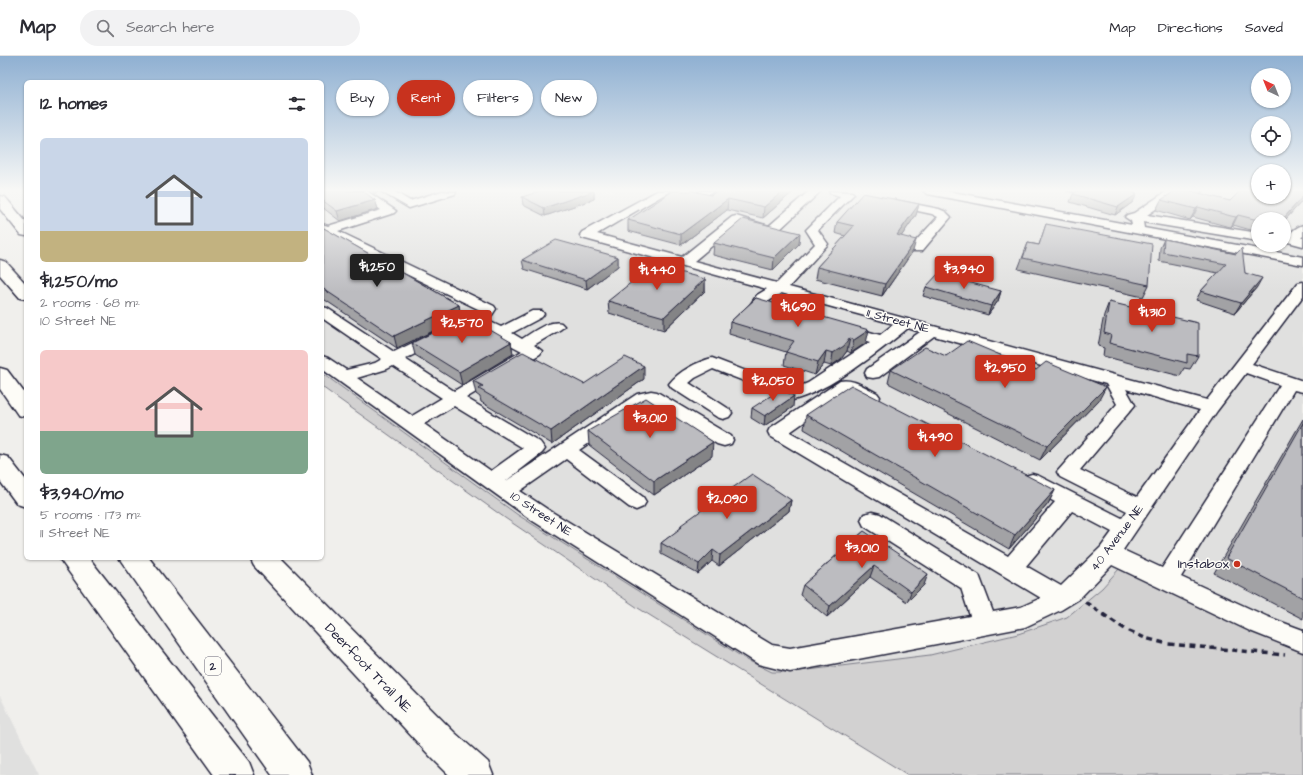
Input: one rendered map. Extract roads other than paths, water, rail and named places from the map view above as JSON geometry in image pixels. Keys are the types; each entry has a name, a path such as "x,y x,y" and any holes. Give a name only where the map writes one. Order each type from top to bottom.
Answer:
{"highway":[{"path":"8,225 24,233"},
{"path":"0,265 24,292"},
{"path":"0,374 24,407"},
{"path":"0,463 24,495"},
{"path":"75,560 236,775"},
{"name":"2","path":"134,560 294,775"},
{"name":"Deerfoot Trail NE","path":"267,560 282,571 475,775"}],"street":[{"path":"324,230 342,225"},
{"name":"11 Street NE","path":"605,225 586,235 1211,407"},
{"path":"684,262 730,225"},
{"path":"755,225 788,232"},
{"path":"773,229 778,225"},
{"path":"786,313 757,305 762,298 780,288 822,244 812,230 817,225"},
{"path":"917,248 938,225"},
{"path":"1105,225 1303,262"},
{"path":"1138,225 1138,231"},
{"path":"1183,225 1251,236"},
{"path":"1293,240 1303,229"},
{"path":"324,230 489,309 473,319 387,363 370,379 350,381"},
{"path":"804,236 819,240"},
{"name":"40 Avenue NE","path":"767,656 790,660 1025,617 1066,595 1109,553 1211,407 1242,366 1296,307 1303,286"},
{"path":"324,313 387,363 454,398 535,449 498,486"},
{"path":"500,334 537,314"},
{"path":"411,424 534,352 473,319"},
{"path":"723,413 678,384 689,374 712,363 793,395 814,387 883,341 906,323"},
{"path":"522,345 556,326"},
{"path":"831,326 883,341"},
{"path":"874,373 932,330"},
{"name":"10 Street NE","path":"324,362 540,515 767,656"},
{"path":"1166,581 1297,385 1242,366"},
{"path":"1113,380 1126,405 1067,472 1140,508"},
{"path":"887,406 846,385 777,432 1011,569 1066,595"},
{"path":"498,486 566,450 643,398 651,396 724,440"},
{"path":"566,450 636,502"},
{"path":"1013,471 1126,529"},
{"path":"1011,569 1069,500"},
{"path":"872,520 971,582 985,624"},
{"path":"1109,553 1259,624 1297,648"}],"place":[{"name":"Instabox","path":"1237,564"}]}
